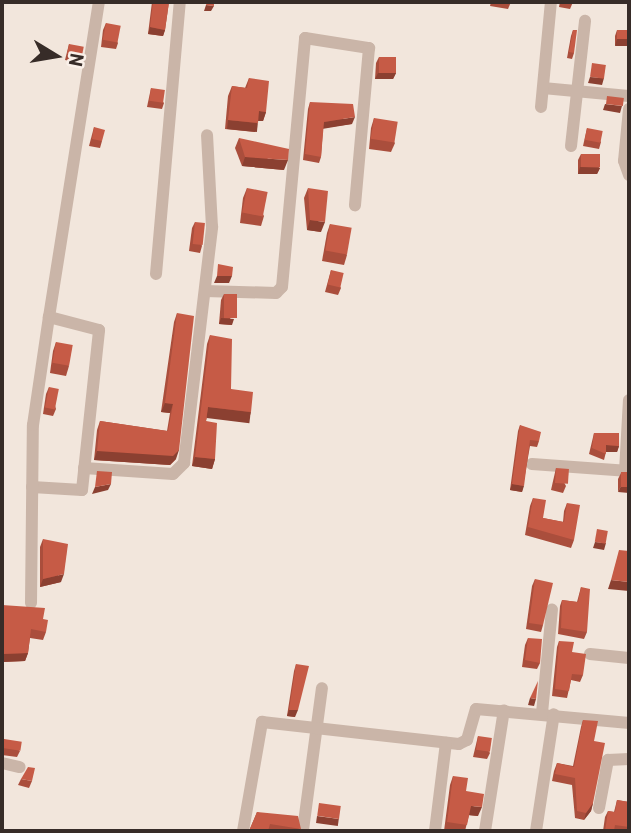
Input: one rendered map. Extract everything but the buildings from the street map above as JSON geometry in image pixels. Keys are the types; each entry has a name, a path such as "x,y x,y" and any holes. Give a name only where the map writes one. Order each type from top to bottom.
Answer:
{"street":[{"path":"31,603 34,411 99,2"},
{"path":"156,275 180,2"},
{"path":"541,107 551,2"},
{"path":"571,146 585,21"},
{"path":"205,291 276,293 282,287 305,38 369,48 355,205"},
{"path":"543,88 629,96"},
{"path":"629,109 624,161 629,175"},
{"path":"84,468 181,470 205,291 213,184 207,135"},
{"path":"32,486 82,490 99,330 49,317"},
{"path":"532,464 627,471 629,400"},
{"path":"536,831 548,714 552,609"},
{"path":"590,654 629,658"},
{"path":"303,830 322,688"},
{"path":"243,831 258,726 318,727 446,743 467,740 474,710 504,710 629,723"},
{"path":"485,831 504,710"},
{"path":"435,831 446,743"},
{"path":"599,808 608,760 629,759"},
{"path":"2,763 20,766"}]}
